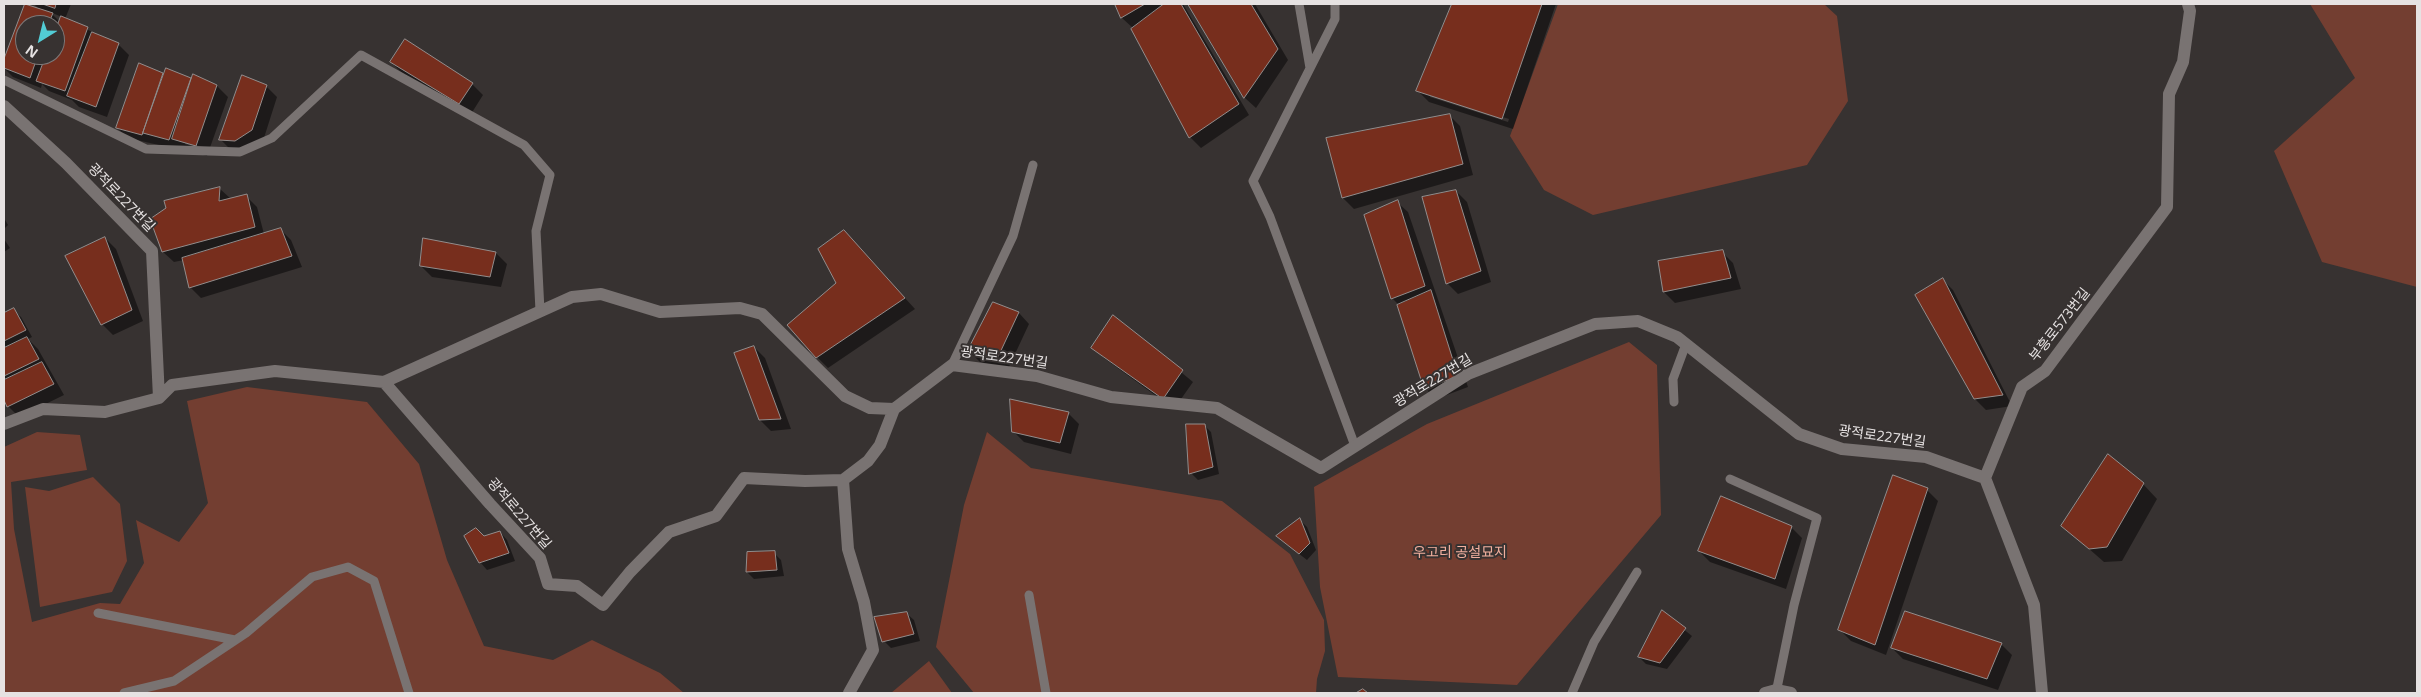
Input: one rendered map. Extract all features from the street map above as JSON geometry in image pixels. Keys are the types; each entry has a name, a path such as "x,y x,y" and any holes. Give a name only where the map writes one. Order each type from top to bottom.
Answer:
{"street":[{"name":"부흥로573번길","path":"1984,478 2022,387 2045,371 2167,207 2168,94 2183,62 2190,11 2188,4"},
{"name":"광적로227번길","path":"4,106 66,163 152,251 159,398"},
{"path":"4,424 43,409 105,412 159,398 172,385 275,370 384,382 572,297 600,294 660,312 740,308 762,314 845,396 870,408 894,409 880,445 868,461 843,480 848,549 864,602 873,650 849,693"},
{"name":"광적로227번길","path":"894,409 952,365 1037,376 1111,397 1217,408 1321,468 1468,374 1595,324 1638,321 1677,337 1799,434 1842,449 1926,457 1984,478"},
{"name":"광적로227번길","path":"384,382 490,504 540,558 548,584 577,586 603,605 630,572 669,532 716,516 744,478 804,481 843,480"},
{"path":"1984,478 2034,605 2042,693"},
{"path":"1772,692 1791,693"}],"lane":[{"path":"1299,4 1310,68"},
{"path":"1335,4 1335,19 1253,181 1270,217 1355,446"},
{"path":"4,80 146,149 240,152 272,138 361,56 524,145 550,175 536,231 540,312"},
{"path":"952,365 1013,236 1033,166"},
{"path":"1674,402 1673,378 1686,344"},
{"path":"1730,480 1817,518 1772,692"},
{"path":"124,693 174,681 235,640 312,577 348,567 374,581 409,693"},
{"path":"1572,693 1594,642 1638,572"},
{"path":"1029,594 1046,693"},
{"path":"98,613 235,640"}],"green space":[{"path":"1558,4 1824,4 1837,16 1848,101 1807,165 1593,215 1544,190 1510,136"},
{"path":"2310,4 2417,4 2417,287 2322,262 2274,151 2355,78"},
{"name":"우고리 공설묘지","path":"1629,342 1657,365 1661,515 1517,685 1338,677 1320,587 1314,487 1427,424"},
{"path":"247,387 367,402 419,464 447,560 484,646 553,660 592,640 660,673 684,693 4,693 4,447 37,432 80,435 87,470 11,482 14,529 32,622 100,603 120,604 144,563 136,520 179,542 208,503 187,401"},
{"path":"987,432 1031,468 1222,501 1290,554 1324,620 1325,651 1317,679 1316,693 974,693 936,647 964,505"},
{"path":"93,477 120,504 127,561 112,592 40,607 25,487 49,491"},
{"path":"929,661 952,693 891,693"}],"building":[{"path":"25,4 53,13 52,15 21,15"},
{"path":"43,4 56,4 55,8"},
{"path":"1115,4 1145,4 1121,18"},
{"path":"1164,4 1181,4 1239,104 1189,138 1131,29"},
{"path":"1188,4 1251,4 1278,49 1244,98"},
{"path":"1452,4 1542,4 1502,119 1416,91"},
{"path":"65,18 88,27 65,91 36,81 42,65 65,65"},
{"path":"15,30 15,65 35,65 30,78 4,68 4,59"},
{"path":"92,32 119,43 96,107 67,96"},
{"path":"405,39 473,83 459,104 390,62"},
{"path":"139,63 163,73 142,135 116,128"},
{"path":"166,68 191,78 169,140 143,133"},
{"path":"193,74 217,85 196,146 172,139"},
{"path":"242,75 267,85 252,130 235,141 219,140"},
{"path":"1450,114 1463,164 1342,198 1326,138"},
{"path":"220,187 219,201 247,194 255,227 162,252 150,219 166,208 164,201"},
{"path":"1456,190 1481,271 1446,284 1422,197"},
{"path":"1398,200 1425,286 1391,299 1364,215"},
{"path":"281,228 292,256 189,288 182,258"},
{"path":"844,230 905,298 816,358 787,325 836,283 818,249"},
{"path":"105,237 132,310 101,325 65,256"},
{"path":"423,238 496,252 490,277 420,266"},
{"path":"1723,250 1731,278 1663,292 1658,261"},
{"path":"1943,278 2003,395 1974,399 1915,295"},
{"path":"1431,290 1458,376 1424,389 1397,305"},
{"path":"993,302 1019,312 997,359 967,352"},
{"path":"14,308 26,330 4,341 4,313"},
{"path":"1113,315 1183,370 1163,399 1091,348"},
{"path":"27,337 39,359 4,376 4,348"},
{"path":"754,346 781,419 759,420 734,353"},
{"path":"42,362 54,384 7,407 4,400 4,380"},
{"path":"1010,399 1069,412 1060,443 1012,432"},
{"path":"1186,424 1205,424 1213,467 1189,474"},
{"path":"2108,454 2144,483 2107,547 2089,549 2061,526"},
{"path":"1893,475 1928,488 1875,645 1838,630"},
{"path":"1721,496 1792,526 1775,579 1698,551"},
{"path":"1300,518 1310,543 1299,554 1276,536"},
{"path":"476,528 484,536 500,531 509,553 479,563 464,536"},
{"path":"775,551 777,570 746,572 747,552"},
{"path":"1662,610 1686,628 1660,663 1638,657"},
{"path":"1905,611 2002,643 1987,679 1891,648"},
{"path":"907,612 914,634 882,642 874,617"},
{"path":"1363,689 1368,693 1356,693"}]}
